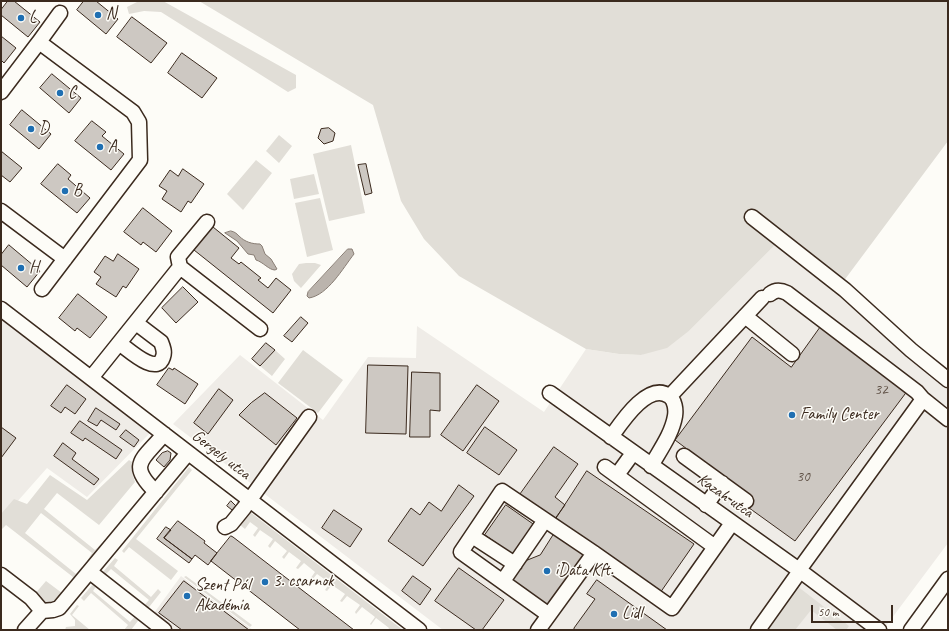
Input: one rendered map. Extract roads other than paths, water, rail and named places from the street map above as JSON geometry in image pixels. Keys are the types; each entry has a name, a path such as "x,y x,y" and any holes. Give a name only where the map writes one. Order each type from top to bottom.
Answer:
{"street":[{"path":"1,92 60,12"},
{"path":"39,42 133,112 139,122 140,160 42,289"},
{"path":"1,211 65,259"},
{"path":"752,217 845,290 911,350 948,380"},
{"path":"207,222 178,257 180,267 260,329"},
{"path":"91,378 180,267"},
{"path":"670,396 745,316 766,296 776,290 787,293 917,392 923,399 948,419"},
{"name":"Gergely utca","path":"1,308 419,630"},
{"path":"745,316 792,354"},
{"path":"119,343 148,364 154,365 163,359 163,346 160,342 136,323"},
{"name":"Kazah utca","path":"550,393 800,571 879,630"},
{"path":"611,436 627,415 640,402 654,394 664,394 670,396 675,410 673,423 665,443 651,466"},
{"path":"758,630 923,399"},
{"path":"225,527 231,524 250,501 309,417"},
{"path":"156,492 142,478 139,468 143,459 164,434"},
{"path":"25,630 42,611 59,608 188,453"},
{"path":"616,476 633,453"},
{"path":"684,456 746,501"},
{"path":"605,467 715,547"},
{"path":"706,505 722,484"},
{"path":"549,615 461,552 502,491 672,608 732,523"},
{"path":"503,582 545,520"},
{"path":"472,536 515,564"},
{"path":"538,630 594,553"},
{"path":"90,572 164,630"},
{"path":"1,575 31,598 42,611"},
{"path":"910,630 948,579"}],"place":[{"name":"N","path":"98,15"},
{"name":"L","path":"21,18"},
{"name":"C","path":"60,93"},
{"name":"D","path":"31,129"},
{"name":"A","path":"100,147"},
{"name":"B","path":"65,191"},
{"name":"H","path":"21,268"},
{"name":"Family Center","path":"792,415"},
{"name":"iData Kft.","path":"547,571"},
{"name":"3. csarnok","path":"265,582"},
{"name":"Szent Pál Akadémia","path":"187,596"},
{"name":"Lidl","path":"614,614"}]}
